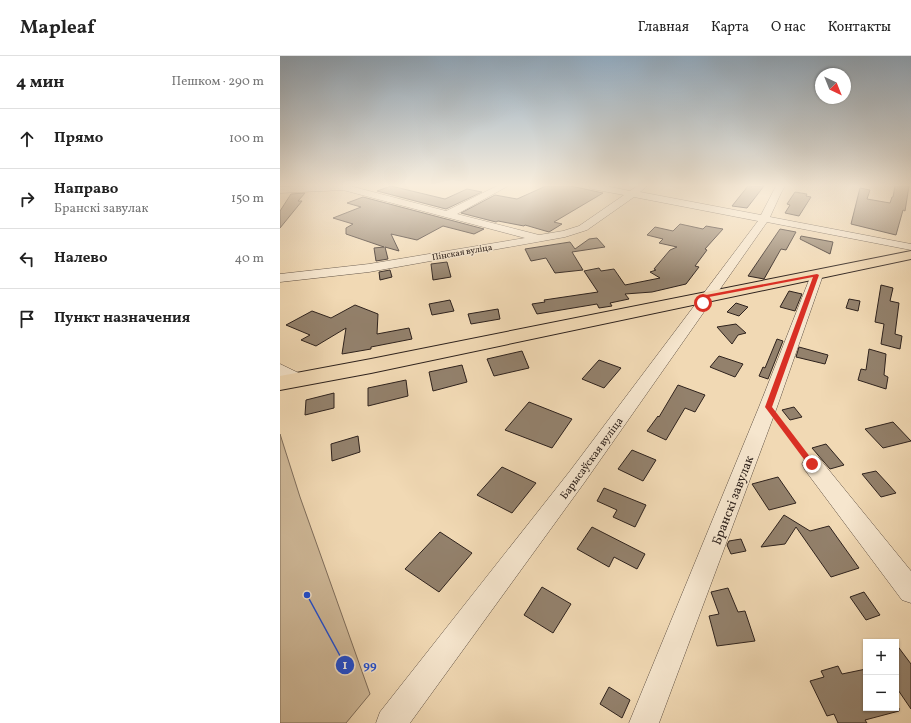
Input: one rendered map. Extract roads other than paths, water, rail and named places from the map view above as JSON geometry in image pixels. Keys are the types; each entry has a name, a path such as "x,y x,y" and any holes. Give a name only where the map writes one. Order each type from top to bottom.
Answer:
{"main road":[{"path":"280,384 707,296 911,256"}],"street":[{"path":"460,217 541,238"},
{"name":"Пінская вуліца","path":"280,278 369,268 565,234 583,228 599,217"},
{"path":"754,217 911,247"},
{"name":"Барысаўская вуліца","path":"391,723 577,477 764,219"},
{"name":"Бранскі завулак","path":"644,723 768,407 817,275"},
{"path":"280,369 300,380"},
{"path":"812,464 911,591"}],"place":[{"name":"99","path":"307,595"}]}
